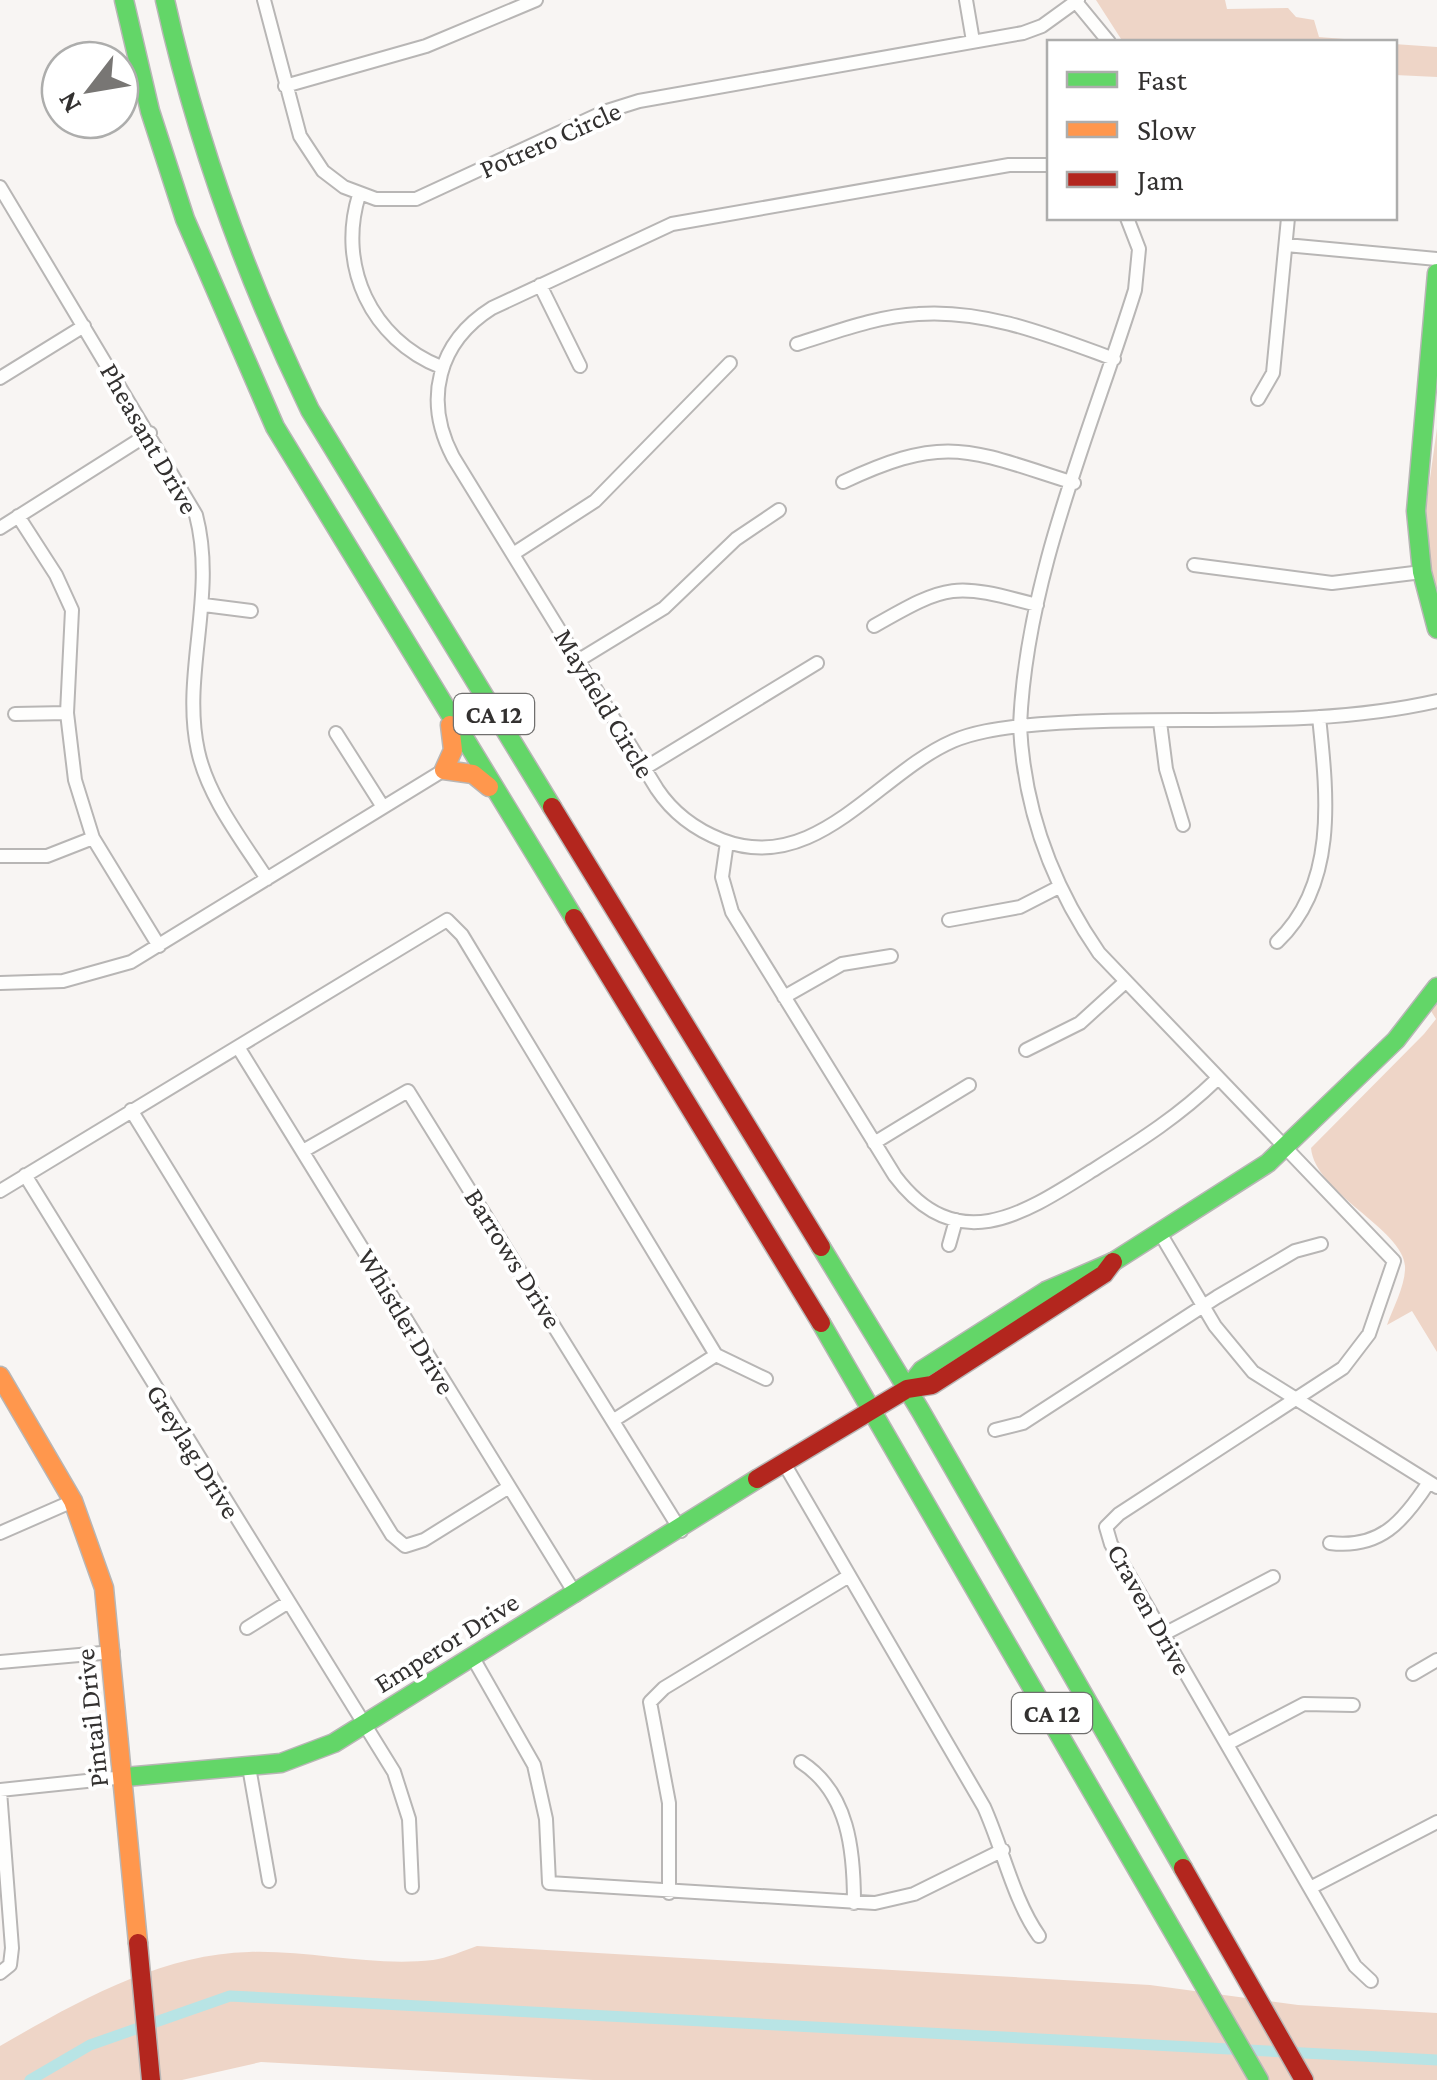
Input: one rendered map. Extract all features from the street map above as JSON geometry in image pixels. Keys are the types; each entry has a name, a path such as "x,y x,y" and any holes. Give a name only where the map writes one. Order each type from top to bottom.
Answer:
{"main road":[{"name":"CA 12","path":"124,0 157,138 225,324 308,488 873,1408 1259,2080"},
{"name":"CA 12","path":"165,0 216,193 260,306 310,410 907,1388 1304,2080"},
{"path":"1437,273 1416,511 1422,572 1437,629"},
{"path":"449,716 453,750 444,770 474,774 496,792"},
{"name":"Emperor Drive","path":"125,1777 249,1767 307,1756 366,1724 907,1388 922,1370 1046,1290 1113,1262 1240,1183 1283,1148 1396,1040 1437,987"},
{"name":"Pintail Drive","path":"0,1376 74,1501 104,1588 151,2080"}],"street":[{"path":"264,0 300,136 323,171 359,195 351,230 352,255 364,297 387,331 406,349 441,367"},
{"path":"285,86 426,46 536,0"},
{"path":"966,0 973,41"},
{"path":"1077,1 1107,40"},
{"name":"Potrero Circle","path":"359,195 394,202 416,199 604,112 656,96 1042,26 1077,1"},
{"name":"Mayfield Circle","path":"1047,164 1009,165 703,217 647,233 476,318 460,334 441,367 436,408 440,430 678,816 727,842 766,847 802,840 838,821 951,742 1020,726 1319,717 1437,700"},
{"name":"Pheasant Drive","path":"0,187 196,515 203,540 204,605 194,722 198,750 211,786 266,879"},
{"path":"1129,220 1138,249 1139,269 1037,604 1025,663 1020,726 1032,812 1060,888 1087,936 1124,984 1394,1260 1359,1352 1294,1400"},
{"path":"1258,399 1273,373 1288,220"},
{"path":"1286,245 1437,259"},
{"path":"540,284 580,366"},
{"path":"798,344 892,318 946,313 1001,322 1114,358"},
{"path":"0,378 84,326"},
{"path":"513,554 595,500 730,363"},
{"path":"0,528 150,433"},
{"path":"842,482 902,456 944,448 984,454 1074,483"},
{"path":"579,660 664,608 736,540 779,510"},
{"path":"18,516 56,575 72,610 67,713 76,780 93,838 159,946"},
{"path":"1194,566 1332,584 1422,572"},
{"path":"874,626 918,600 963,587 1037,604"},
{"path":"204,605 251,610"},
{"path":"645,768 818,663"},
{"path":"15,714 67,713"},
{"path":"1277,942 1306,910 1322,864 1319,717"},
{"path":"1160,722 1166,769 1183,824"},
{"path":"336,734 383,807"},
{"path":"0,983 63,982 96,974 159,946 444,770"},
{"path":"0,856 47,856 93,838"},
{"path":"727,842 722,877 732,912 907,1192 956,1220 996,1222 1033,1208 1168,1124 1216,1080"},
{"path":"948,920 1009,910 1060,888"},
{"path":"0,1191 447,920 462,935 716,1355 766,1378"},
{"path":"784,996 842,964 891,956"},
{"path":"1026,1050 1080,1023 1124,984"},
{"name":"Whistler Drive","path":"238,1046 576,1595"},
{"path":"874,1143 969,1085"},
{"name":"Barrows Drive","path":"303,1151 389,1098 408,1091 681,1530"},
{"path":"131,1110 392,1535 405,1546 424,1540 508,1487"},
{"name":"Greylag Drive","path":"25,1176 287,1603 366,1724 402,1792 409,1819 412,1887"},
{"path":"949,1245 956,1220"},
{"path":"1160,1233 1231,1350 1253,1372 1433,1485 1372,1542 1355,1546 1330,1543"},
{"path":"996,1430 1023,1423 1203,1306 1295,1251 1321,1244"},
{"path":"614,1420 716,1355"},
{"name":"Craven Drive","path":"1294,1400 1119,1514 1106,1527 1111,1544 1355,1966 1371,1981"},
{"path":"785,1465 984,1807 1004,1850 1023,1913 1039,1936"},
{"path":"0,1533 74,1501"},
{"path":"669,1894 670,1803 650,1702 664,1688 849,1576"},
{"path":"1164,1634 1273,1576"},
{"path":"247,1628 287,1603"},
{"path":"0,1662 113,1652"},
{"path":"473,1658 534,1765 546,1819 549,1883 669,1894 854,1902 914,1894 1004,1850"},
{"path":"1413,1674 1437,1660"},
{"path":"1228,1744 1304,1704 1353,1705"},
{"path":"801,1762 825,1784 841,1812 852,1851 854,1902"},
{"path":"249,1767 270,1881"},
{"name":"Emperor Drive","path":"0,1790 125,1777"},
{"path":"0,1790 12,1948 10,1965 0,1973"},
{"path":"1310,1888 1437,1822"}],"shaded area":[{"path":"1096,0 1225,0 1227,9 1288,8 1296,17 1314,20 1319,37 1357,40 1122,40"},
{"path":"1397,44 1437,47 1437,77 1397,75"},
{"path":"1437,428 1437,602 1420,550"},
{"path":"1437,981 1437,1352 1412,1311 1387,1325 1403,1280 1401,1252 1327,1180 1311,1148 1436,1019 1423,998"},
{"path":"477,1946 1150,1985 1298,2005 1437,2013 1437,2080 593,2080 261,2062 182,2080 0,2080 0,2046 88,1998 183,1961 249,1952 410,1962 438,1959"}],"waterway":[{"path":"30,2080 90,2045 230,1996 1437,2060"}],"traffic: fast":[{"path":"124,0 150,111 185,219 275,427 574,918"},
{"path":"165,0 192,106 244,260 310,410 552,807"},
{"path":"1437,273 1416,511 1422,572 1437,629"},
{"path":"907,1389 922,1370 1046,1291 1113,1262 1268,1163 1396,1040 1437,987"},
{"path":"821,1247 920,1410 1183,1868"},
{"path":"821,1323 1259,2080"},
{"path":"125,1777 281,1763 334,1743 757,1479"}],"traffic: slow":[{"path":"450,725 453,750 444,770 473,774 489,787"},
{"path":"0,1376 73,1501 104,1588 138,1943"}],"traffic: jam":[{"path":"552,807 821,1247"},
{"path":"574,918 821,1323"},
{"path":"757,1479 907,1389 932,1385 1104,1274 1113,1262"},
{"path":"1183,1868 1304,2080"},
{"path":"138,1943 151,2080"}]}
